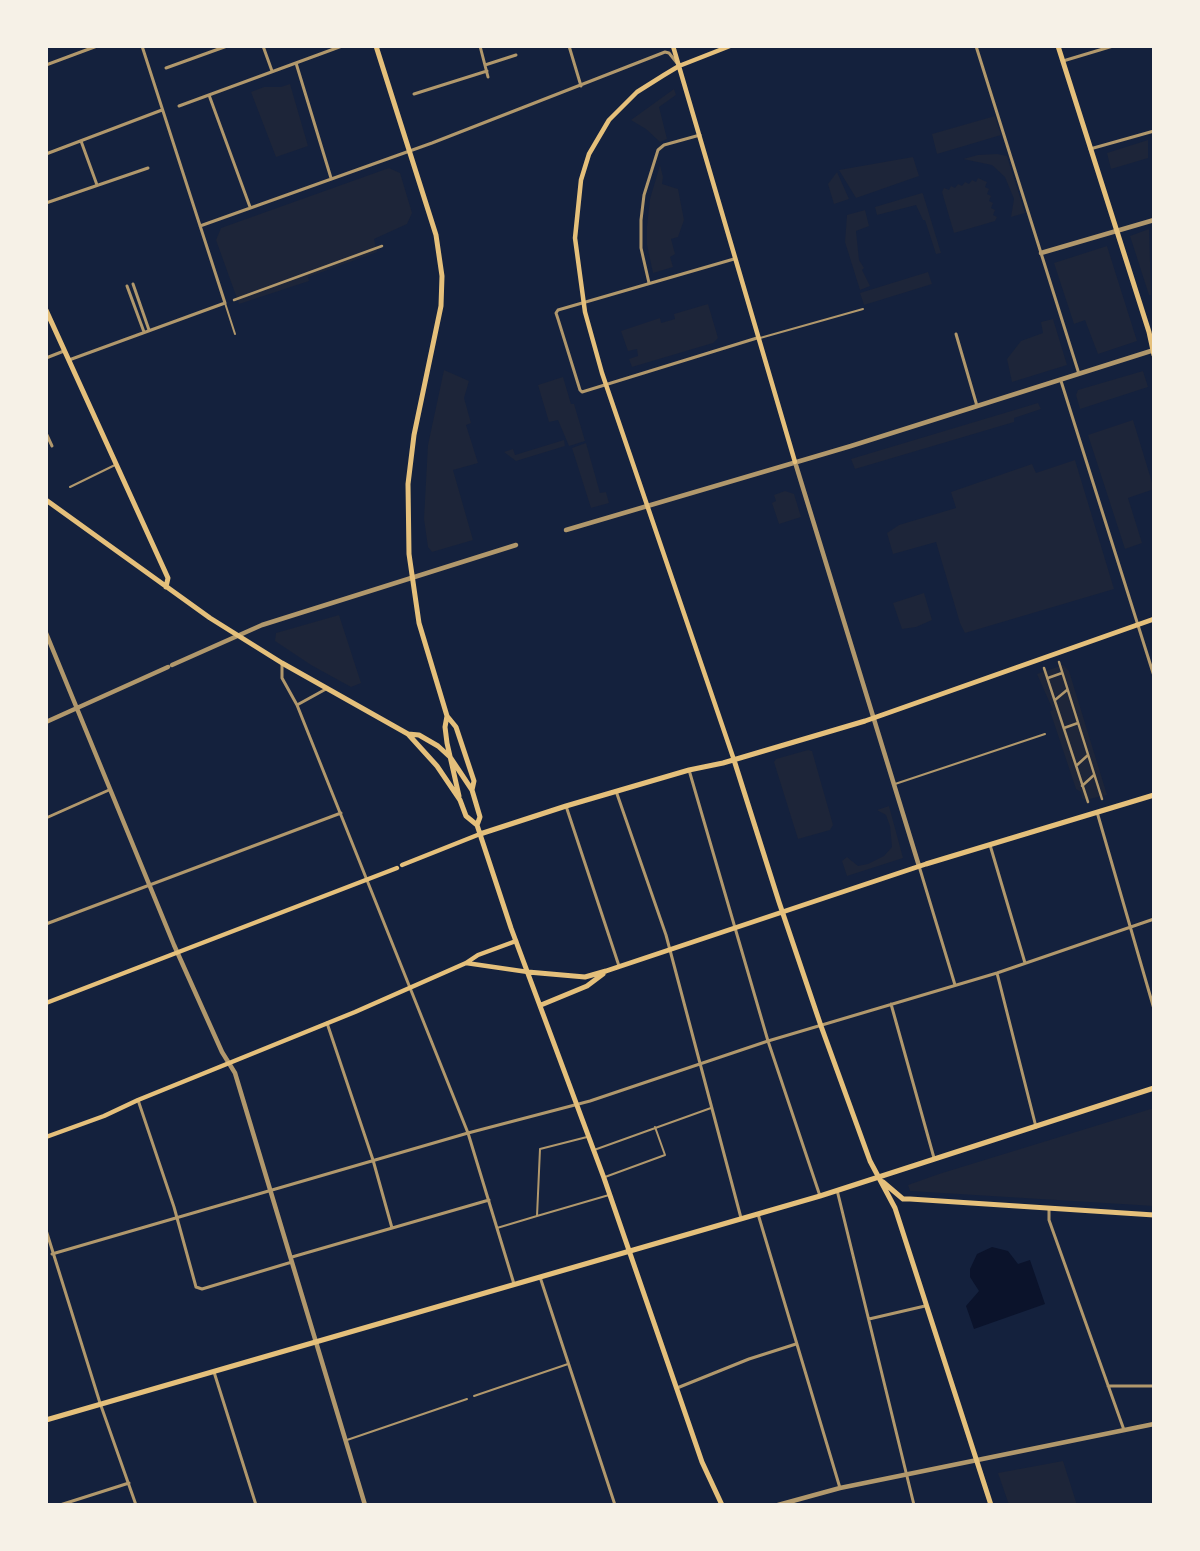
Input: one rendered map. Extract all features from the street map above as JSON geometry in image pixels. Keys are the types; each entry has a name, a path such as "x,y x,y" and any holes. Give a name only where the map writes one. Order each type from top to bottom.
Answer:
{"main road":[{"path":"376,46 436,235 443,283 441,306 410,460 407,520 411,576 424,639 447,716 456,727 474,781 472,790"},
{"path":"673,46 757,338 795,462"},
{"path":"730,46 679,66 645,86 622,105 609,120 593,145 586,162 578,196 576,225 577,260 585,312 602,373 734,760 782,913 821,1026 877,1177 895,1208 925,1306 991,1505"},
{"path":"1058,46 1149,332 1153,351"},
{"path":"46,310 168,578 166,587"},
{"path":"46,500 166,587 282,664 408,734 437,766 460,800"},
{"path":"46,1003 480,834 616,791 688,770 734,760 874,718 1154,619"},
{"path":"447,716 445,727 460,800 466,816 477,824 516,941 630,1251 702,1462 722,1505"},
{"path":"408,734 419,735 438,746 450,757 472,790 480,817 477,824"},
{"path":"466,963 577,977 606,971 918,866 1154,795"},
{"path":"46,1138 104,1116 138,1100 327,1023 466,963 478,955 516,941"},
{"path":"541,1005 587,986 606,971"},
{"path":"46,1420 820,1196 1154,1088"},
{"path":"877,1177 903,1199 1154,1215"}],"street":[{"path":"46,64 97,46"},
{"path":"69,360 225,303 142,46"},
{"path":"166,68 227,46"},
{"path":"263,46 272,72"},
{"path":"179,106 342,46"},
{"path":"480,46 488,77"},
{"path":"569,46 581,86"},
{"path":"976,46 1079,375"},
{"path":"1063,61 1113,46"},
{"path":"200,226 408,151 581,86 664,52 669,53 679,66"},
{"path":"485,65 516,55"},
{"path":"296,63 331,178"},
{"path":"414,94 486,71"},
{"path":"209,95 250,207"},
{"path":"46,154 162,110"},
{"path":"1090,149 1154,131"},
{"path":"649,283 641,248 641,220 644,195 658,150 664,145 700,136"},
{"path":"81,141 97,185"},
{"path":"46,203 148,168"},
{"path":"1042,253 1154,220"},
{"path":"234,300 382,246"},
{"path":"734,258 568,306 558,310 556,313 582,392 757,338"},
{"path":"133,284 149,330"},
{"path":"127,286 144,332"},
{"path":"956,334 977,406"},
{"path":"46,358 65,350"},
{"path":"566,530 795,462 1153,351"},
{"path":"1060,381 1154,676"},
{"path":"46,433 52,446"},
{"path":"795,462 955,985"},
{"path":"46,722 78,709 236,634 411,576 516,544"},
{"path":"46,633 109,790 177,951 222,1052 236,1077 365,1505"},
{"path":"1059,662 1102,798"},
{"path":"282,664 282,678 297,705 468,1133 514,1284"},
{"path":"1044,668 1088,802"},
{"path":"1048,678 1062,673"},
{"path":"297,705 326,688"},
{"path":"1055,700 1067,690"},
{"path":"1064,728 1078,723"},
{"path":"1076,766 1088,755"},
{"path":"688,770 768,1041 812,1178 820,1196"},
{"path":"1082,786 1094,775"},
{"path":"46,818 109,790"},
{"path":"616,791 669,949 741,1218"},
{"path":"566,806 619,967"},
{"path":"1097,811 1154,1009"},
{"path":"46,924 341,813"},
{"path":"990,845 1026,963"},
{"path":"52,1254 373,1160 577,1104 768,1041 996,973 1154,919"},
{"path":"996,973 1036,1127"},
{"path":"891,1004 934,1158"},
{"path":"327,1023 373,1160 392,1228"},
{"path":"138,1100 198,1289 392,1228 489,1200"},
{"path":"837,1190 914,1505"},
{"path":"1049,1209 1049,1220 1124,1431"},
{"path":"758,1214 840,1488"},
{"path":"46,1230 100,1404 136,1505"},
{"path":"540,1277 614,1505"},
{"path":"869,1319 925,1306"},
{"path":"676,1389 749,1359 796,1344"},
{"path":"214,1372 256,1505"},
{"path":"1108,1386 1154,1386"},
{"path":"778,1505 840,1488 1154,1424"},
{"path":"60,1505 129,1483"}],"lane":[{"path":"225,303 235,334"},
{"path":"757,338 863,309"},
{"path":"70,487 117,464"},
{"path":"894,784 1044,734"},
{"path":"594,1150 711,1108"},
{"path":"604,1178 665,1155 655,1128"},
{"path":"537,1216 540,1149 588,1137"},
{"path":"497,1228 610,1195"},
{"path":"474,1396 569,1364"},
{"path":"346,1441 467,1399"}],"shaded area":[{"path":"290,84 308,146 276,157 251,92 264,87 281,87"},
{"path":"674,89 676,95 659,107 667,139 660,142 646,129 631,120"},
{"path":"995,116 1001,135 937,154 932,134"},
{"path":"1148,140 1148,158 1111,169 1107,153"},
{"path":"997,154 1007,156 1025,213 1011,217 1014,199 1005,177 992,165 963,159 978,155"},
{"path":"913,157 919,176 856,198 839,170"},
{"path":"660,165 663,177 662,184 678,189 684,220 678,237 671,239 675,254 670,257 673,267 653,273 647,245 647,226 650,199"},
{"path":"389,168 400,173 412,213 407,224 374,239 377,252 308,277 309,281 239,304 216,240 221,228"},
{"path":"837,172 849,199 834,204 828,184"},
{"path":"978,178 987,182 985,187 989,189 987,194 991,196 989,201 993,203 991,208 995,210 993,215 997,217 995,221 954,233 942,192 944,188 949,190 951,186 955,188 958,184 962,186 965,182 969,184 972,180 976,182"},
{"path":"922,193 941,253 936,254 925,220 923,220 916,205 877,215 875,207"},
{"path":"865,210 869,226 856,231 859,260 870,286 860,290 845,242 847,215"},
{"path":"1149,229 1151,295 1149,295 1130,236"},
{"path":"1107,246 1137,341 1098,354 1085,320 1074,324 1054,263"},
{"path":"928,272 932,284 864,305 860,293"},
{"path":"708,304 718,338 713,343 632,367 629,359 638,356 637,349 628,351 621,331 660,318 661,323 675,319 674,314"},
{"path":"1053,319 1067,365 1012,382 1007,359 1021,341 1043,333 1041,322"},
{"path":"444,370 469,381 464,398 471,423 466,425 478,463 453,470 473,540 432,552 428,547 424,519 428,445"},
{"path":"1143,371 1148,387 1080,409 1076,395 1078,390"},
{"path":"563,377 571,404 574,404 585,441 569,446 558,420 549,422 538,385"},
{"path":"1038,403 1041,409 1014,418 1014,422 855,469 851,459"},
{"path":"1133,420 1154,489 1128,498 1142,543 1125,549 1088,435"},
{"path":"564,440 565,446 516,461 504,452 513,449 515,455"},
{"path":"586,443 600,493 606,492 609,503 591,508 572,448"},
{"path":"1075,460 1114,589 965,633 960,623 936,542 893,554 887,533 899,525 956,508 951,492 1032,464 1036,473"},
{"path":"785,491 794,494 801,517 779,524 772,503 776,501 774,495"},
{"path":"924,593 932,620 916,627 902,629 893,603"},
{"path":"339,615 361,683 351,687 311,665 275,641 276,633"},
{"path":"1063,665 1069,671 1107,795 1085,800 1082,798 1081,792 1076,789 1050,711 1053,710 1037,674"},
{"path":"808,750 812,751 833,825 830,830 798,839 774,762 776,759"},
{"path":"889,806 903,858 847,876 842,861 847,857 858,866 868,864 884,856 892,847 890,826 886,815 877,810"},
{"path":"1154,1108 1154,1206 910,1191 908,1185 939,1174"},
{"path":"992,1247 1008,1251 1018,1264 1030,1260 1045,1304 974,1329 966,1306 979,1291 970,1277 970,1269 977,1254"},
{"path":"1063,1461 1077,1505 1009,1505 998,1473"}]}
